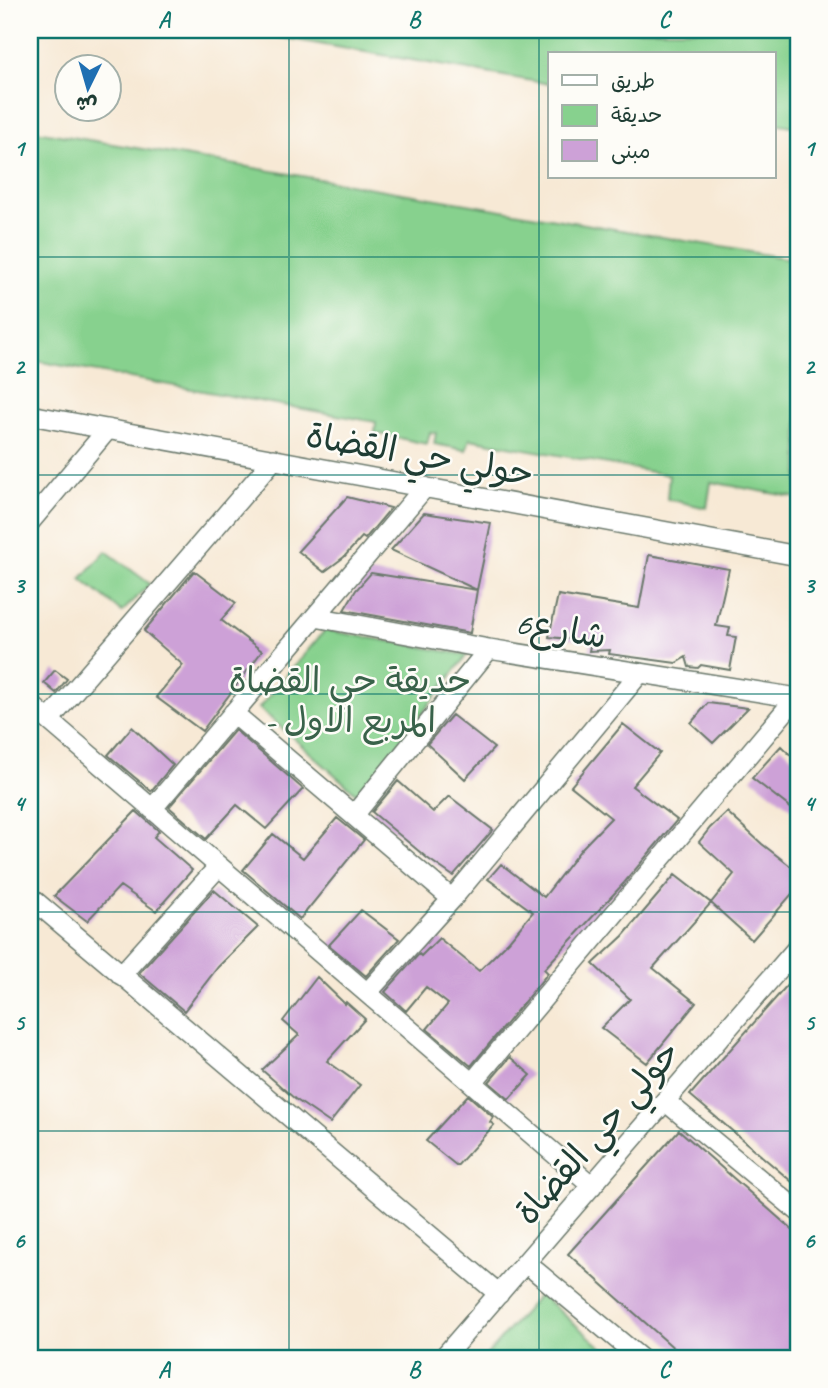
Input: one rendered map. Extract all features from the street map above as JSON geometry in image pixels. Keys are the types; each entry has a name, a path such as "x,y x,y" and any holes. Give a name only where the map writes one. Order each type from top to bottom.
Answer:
{"street":[{"name":"حولي حي القضاة","path":"30,415 798,556"},
{"path":"30,522 108,429"},
{"path":"49,720 274,459"},
{"path":"152,809 425,487"},
{"name":"شارع6","path":"315,617 489,649 797,698"},
{"path":"354,815 489,649"},
{"path":"367,993 452,899 639,674"},
{"path":"472,1083 797,698"},
{"path":"30,704 592,1186"},
{"path":"233,713 452,899"},
{"path":"121,975 219,866"},
{"path":"30,897 499,1294"},
{"name":"حولي حي القضاة","path":"443,1358 798,947"},
{"path":"665,1101 798,1211"},
{"path":"526,1263 640,1358"}],"green space":[{"path":"238,30 798,30 798,127 776,123 776,52 548,52 548,84"},
{"path":"30,130 798,260 798,498 711,482 707,508 667,499 669,475 470,439 466,450 434,444 436,433 430,432 427,444 375,433 376,422 30,360"},
{"path":"106,551 150,584 122,612 81,579"},
{"name":"حديقة حي القضاة - المربع الاول","path":"325,630 467,655 359,796 259,708"},
{"path":"540,1294 614,1358 484,1358"}],"building":[{"path":"347,497 391,508 365,539 362,537 344,557 324,572 298,551"},
{"path":"424,513 491,523 477,590 391,550"},
{"path":"649,555 729,569 716,626 730,628 728,636 736,637 730,670 701,665 698,668 689,667 686,657 676,663 609,654 610,650 589,651 591,641 549,637 558,595 639,608"},
{"path":"194,571 236,603 221,620 262,651 202,731 156,697 183,665 144,631"},
{"path":"371,573 477,590 470,633 344,610"},
{"path":"55,670 67,679 56,693 44,683"},
{"path":"708,703 748,708 713,743 691,723"},
{"path":"452,715 494,748 465,779 427,744"},
{"path":"623,724 660,753 632,786 677,820 624,883 544,969 548,973 471,1066 427,1029 448,1004 426,987 406,1011 385,992 419,954 421,956 439,938 479,971 509,941 533,912 488,879 501,864 544,897 582,848 611,818 571,786"},
{"path":"132,727 173,765 151,791 108,755"},
{"path":"235,730 303,789 266,829 237,805 206,839 169,807"},
{"path":"781,746 798,762 798,801 792,809 752,778"},
{"path":"398,781 433,812 449,796 493,830 453,876 372,812"},
{"path":"136,811 159,831 154,837 192,870 156,911 120,886 87,921 54,896"},
{"path":"727,812 798,872 798,887 752,940 711,903 734,874 699,842"},
{"path":"337,818 364,840 300,919 243,870 273,834 303,858"},
{"path":"675,875 711,903 653,968 696,1003 647,1063 601,1028 630,999 593,964 623,936"},
{"path":"214,890 258,927 218,967 184,1011 139,973"},
{"path":"361,910 399,939 366,976 329,945"},
{"path":"798,973 798,1187 690,1095"},
{"path":"317,977 365,1019 327,1061 360,1085 330,1123 295,1099 262,1070 299,1035 283,1021"},
{"path":"510,1057 531,1075 509,1099 489,1082"},
{"path":"468,1095 493,1117 490,1122 494,1125 457,1166 426,1141"},
{"path":"679,1130 798,1235 798,1358 685,1358 568,1254"}]}
